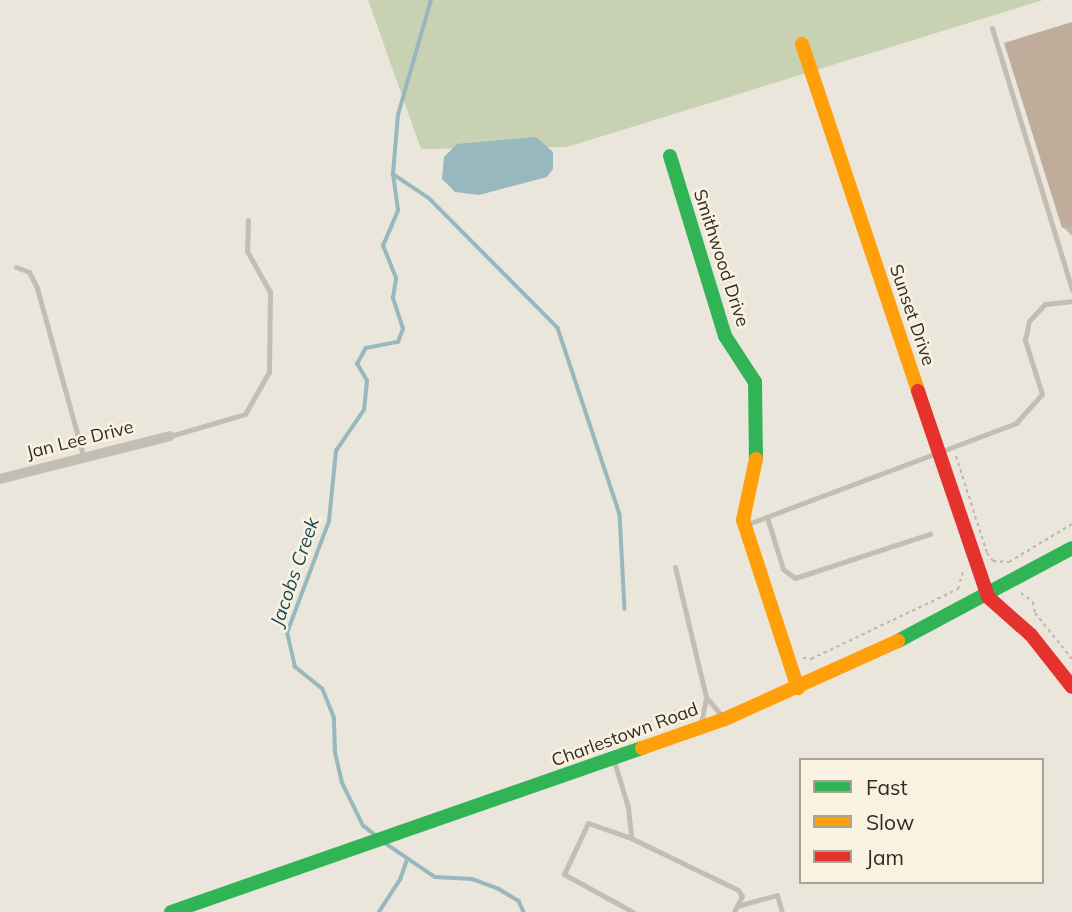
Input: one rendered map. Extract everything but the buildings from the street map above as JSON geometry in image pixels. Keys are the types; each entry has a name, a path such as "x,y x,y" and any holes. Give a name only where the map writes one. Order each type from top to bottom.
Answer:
{"street":[{"name":"Sunset Drive","path":"802,44 988,597"},
{"name":"Smithwood Drive","path":"670,156 724,336 755,382 758,450 744,507 745,525 798,688"},
{"name":"Jan Lee Drive","path":"0,479 83,455 170,436"},
{"name":"Charlestown Road","path":"171,912 614,761 725,719 798,688 988,597 1072,548"},
{"path":"988,597 1031,635 1071,684"}],"lane":[{"path":"992,28 1072,290"},
{"path":"170,436 245,414 265,383 270,292 247,251 248,220"},
{"path":"16,267 29,272 37,288 83,455"},
{"path":"745,525 883,477 902,464 1016,423 1031,411 1042,394 1025,330 1037,308 1072,301"},
{"path":"767,517 783,569 795,578 930,534"},
{"path":"675,568 706,697 699,729"},
{"path":"706,697 725,719"},
{"path":"614,761 628,807 631,838"},
{"path":"633,912 567,878 564,871 589,823 631,838 738,890 742,896 735,909"},
{"path":"735,909 777,895 782,912"}],"path":[{"path":"956,456 987,553 993,561 1009,562 1072,524"},
{"path":"797,653 811,659 931,603 960,587 963,569"},
{"path":"1033,602 1035,614 1072,659"}],"green space":[{"path":"368,0 1043,0 567,147 421,149"}],"water":[{"path":"536,137 553,152 553,169 547,177 479,195 455,192 442,179 444,157 457,144"}],"waterway":[{"name":"Jacobs Creek","path":"376,836 363,826 342,783 335,752 334,718 322,689 295,667 287,633 329,521 336,451 364,410 367,381 357,364 366,348 398,342 403,329 393,298 396,278 383,246 398,210 393,174 398,115 431,0"},
{"path":"393,174 429,198 558,328 620,514 625,609"},
{"name":"Jacobs Creek","path":"385,843 435,877 472,879 499,889 519,901 524,912"},
{"path":"379,912 400,880 407,860"}],"traffic: fast":[{"path":"670,156 725,336 755,382 756,459"},
{"path":"898,641 1072,548"},
{"path":"171,912 642,748"}],"traffic: slow":[{"path":"802,44 918,391"},
{"path":"756,459 743,520 798,688"},
{"path":"642,748 725,719 898,641"}],"traffic: jam":[{"path":"918,391 988,597 1031,635 1072,687"}]}
